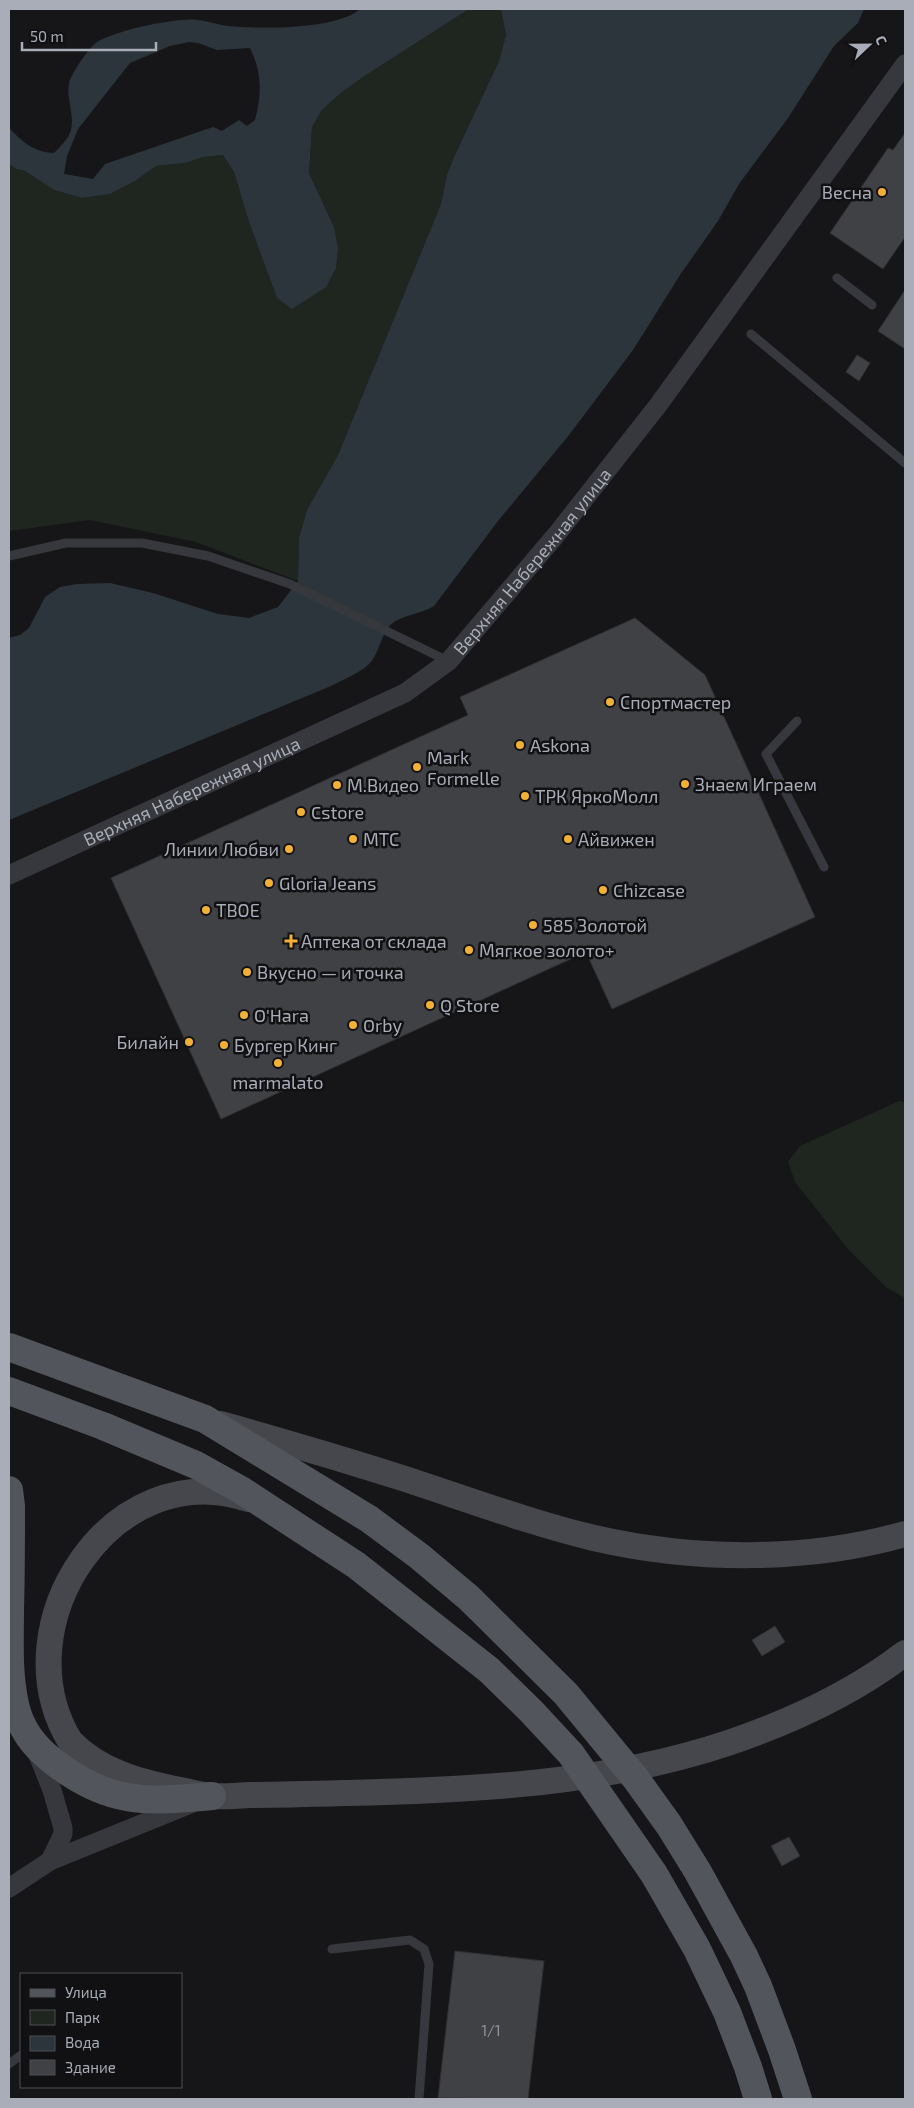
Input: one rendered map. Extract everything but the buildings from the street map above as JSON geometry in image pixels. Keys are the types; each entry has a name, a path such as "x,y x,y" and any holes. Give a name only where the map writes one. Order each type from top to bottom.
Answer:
{"main road":[{"path":"9,1347 205,1419 399,1477 569,1532 624,1543 702,1554 750,1556 833,1549 905,1534"},
{"path":"9,1391 103,1426 196,1465 241,1490 356,1565 489,1670 531,1710 571,1754 654,1874 697,1949 727,2012 758,2099"},
{"path":"205,1419 368,1519 418,1556 469,1598 566,1694 636,1779 669,1825 729,1926 758,1986 798,2099"},
{"path":"9,1490 11,1506 10,1636 12,1685 17,1712 34,1746 76,1778 111,1794 134,1799 161,1800 212,1796 453,1790 551,1782 627,1769 726,1744 766,1730 853,1688 905,1653"},
{"path":"212,1796 129,1778 96,1762 70,1741 55,1723 44,1704 35,1679 31,1643 40,1603 57,1570 81,1542 113,1517 139,1504 195,1491 218,1491 256,1501"}],"street":[{"name":"Верхняя Набережная улица","path":"9,875 405,694 449,661 556,535 659,404 905,64"},
{"path":"34,1746 52,1790 63,1828 63,1834 50,1861"},
{"path":"9,1888 50,1861 212,1796"}],"lane":[{"path":"837,278 872,305"},
{"path":"751,334 905,463"},
{"path":"9,556 66,543 142,543 208,556 290,584 449,661"},
{"path":"797,721 766,754 824,868"},
{"path":"332,1949 410,1940 424,1949 429,1964 419,2099"},
{"path":"9,2064 20,2056"}],"green space":[{"path":"469,9 501,9 506,35 499,61 454,157 447,175 441,204 338,455 307,510 299,537 298,581 196,542 90,520 9,531 9,164 16,169 25,171 54,190 82,198 110,194 135,181 156,166 185,163 203,157 223,155 234,172 249,222 277,298 334,227 309,173 312,127 322,110 342,92 366,75"},
{"path":"899,1101 905,1102 905,1298 887,1288 848,1249 795,1182 788,1162 800,1146"}],"water":[{"path":"360,9 469,9 366,75 342,92 322,110 312,127 309,173 334,227 338,248 336,268 326,287 292,309 277,298 249,222 234,172 223,155 203,157 185,163 156,166 135,181 110,194 82,198 54,190 25,171 16,169 9,164 9,128 19,138 40,151 54,153 65,141 72,127 68,90 70,80 89,51 104,38 130,30 176,21 198,20 228,26 258,28 316,24 349,16","holes":["189,42 198,43 217,50 250,48 257,66 260,83 255,120 247,126 239,120 222,131 213,127 105,164 93,179 64,174 67,156 78,129 130,63 170,46"]},
{"path":"501,9 864,9 858,23 834,46 788,118 739,184 718,221 680,275 633,350 569,435 498,521 434,606 394,622 384,635 371,662 347,678 9,820 9,638 20,635 29,628 45,597 60,587 77,584 110,583 153,593 218,614 249,618 278,607 298,581 299,537 307,510 338,455 441,204 447,175 454,157 499,61 506,35"}],"place":[{"name":"Весна","path":"882,192"},
{"name":"Спортмастер","path":"610,702"},
{"name":"Askona","path":"520,745"},
{"name":"Mark Formelle","path":"417,767"},
{"name":"Знаем Играем","path":"685,784"},
{"name":"М.Видео","path":"337,785"},
{"name":"ТРК ЯркоМолл","path":"525,796"},
{"name":"Cstore","path":"301,812"},
{"name":"МТС","path":"353,839"},
{"name":"Айвижен","path":"568,839"},
{"name":"Линии Любви","path":"289,849"},
{"name":"Gloria Jeans","path":"269,883"},
{"name":"Chizcase","path":"603,890"},
{"name":"ТВОЕ","path":"206,910"},
{"name":"585 Золотой","path":"533,925"},
{"name":"Аптека от склада","path":"291,941"},
{"name":"Мягкое золото+","path":"469,950"},
{"name":"Вкусно — и точка","path":"247,972"},
{"name":"Q Store","path":"430,1005"},
{"name":"O'Hara","path":"244,1015"},
{"name":"Orby","path":"353,1025"},
{"name":"Билайн","path":"189,1042"},
{"name":"Бургер Кинг","path":"224,1045"},
{"name":"marmalato","path":"278,1063"}]}
